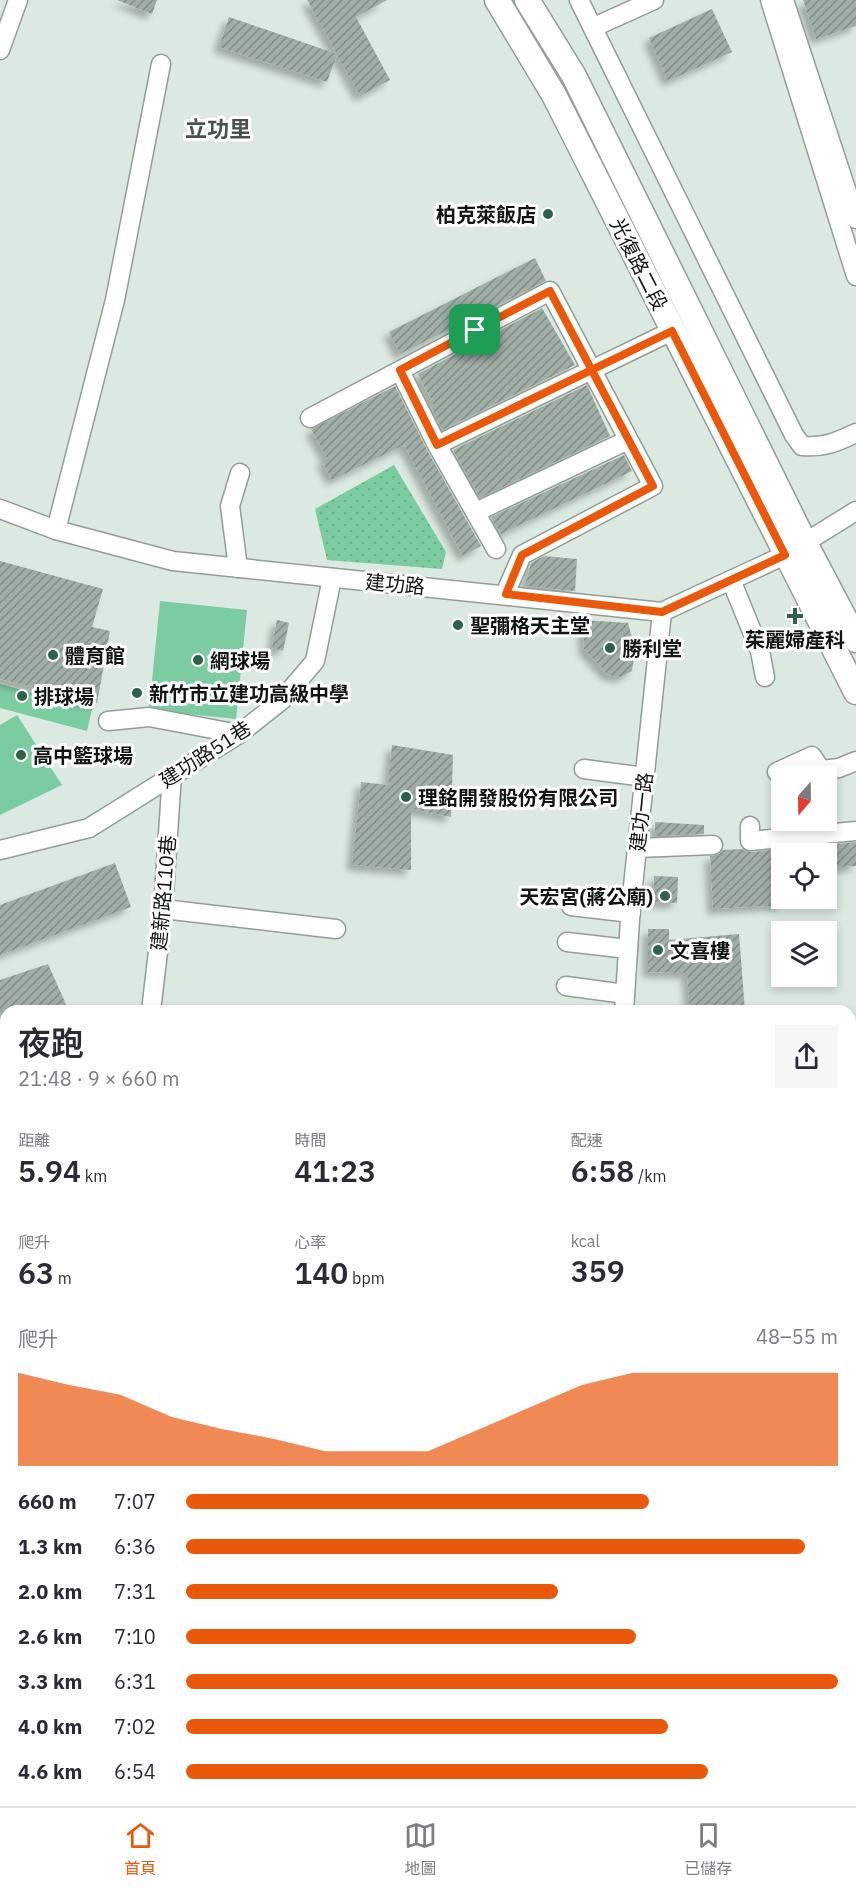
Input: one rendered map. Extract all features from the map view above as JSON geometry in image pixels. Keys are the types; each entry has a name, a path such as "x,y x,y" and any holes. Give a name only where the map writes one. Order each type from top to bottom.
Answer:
{"main road":[{"name":"光復路二段","path":"497,0 554,95 672,331 795,549 856,640"},
{"name":"光復路二段","path":"527,0 574,76 795,549 856,692"}],"street":[{"path":"0,50 18,0"},
{"path":"579,0 794,435 802,446 818,447 833,444 856,433"},
{"path":"594,27 654,0"},
{"path":"770,0 856,276"},
{"path":"784,0 856,219"},
{"path":"56,530 115,300 161,64"},
{"path":"310,418 550,291 653,486 522,555 506,594"},
{"path":"437,445 672,331"},
{"path":"400,370 437,445 496,549"},
{"path":"476,512 628,440"},
{"path":"238,568 230,506 240,473"},
{"name":"建功路","path":"0,509 56,530 173,561 662,612"},
{"path":"662,612 795,549 856,511"},
{"name":"建功路51巷","path":"0,850 89,828 239,734 282,700 315,661 332,578"},
{"path":"731,580 760,651 765,677"},
{"name":"建功一路","path":"624,1002 637,848 662,612"},
{"path":"108,721 149,717 239,734"},
{"path":"792,765 812,756 818,765"},
{"path":"837,768 856,761"},
{"path":"584,769 645,777"},
{"name":"建新路110巷","path":"152,1005 163,909 172,774"},
{"path":"750,826 750,841 856,831"},
{"path":"637,848 713,845"},
{"path":"571,906 631,913"},
{"path":"163,909 336,929"},
{"path":"567,942 628,949"},
{"path":"566,986 624,1002"}],"green space":[{"path":"394,465 446,552 442,569 327,560 315,509"},
{"name":"網球場","path":"160,601 247,610 236,719 149,710"},
{"name":"排球場","path":"0,684 92,709 87,731 0,708"},
{"name":"高中籃球場","path":"17,715 62,785 0,815 0,725"}],"building":[{"path":"117,0 157,0 152,14"},
{"path":"307,0 387,0 356,17 390,80 360,96 337,55 327,82 219,47 229,17 337,54"},
{"path":"803,0 856,0 856,26 816,39"},
{"path":"712,9 732,52 668,81 649,38"},
{"path":"535,258 546,281 400,354 389,332"},
{"path":"542,308 575,365 442,430 431,407 434,405 418,374"},
{"path":"587,385 610,436 480,498 453,450"},
{"path":"395,386 427,450 481,546 463,556 404,445 332,480 322,461 327,458 311,429"},
{"path":"624,455 632,471 501,534 491,517"},
{"path":"544,556 577,559 575,591 525,586 531,563"},
{"name":"體育館","path":"0,561 103,589 92,627 110,631 97,703 0,679"},
{"path":"277,620 289,623 283,651 272,648"},
{"name":"勝利堂","path":"583,620 628,623 635,648 632,671 621,677 608,675 584,649"},
{"name":"理銘開發股份有限公司","path":"392,745 453,755 451,817 411,809 411,870 352,865 361,782 388,785"},
{"path":"655,822 704,825 704,834 655,836"},
{"path":"856,842 856,866 837,867 837,844"},
{"path":"742,849 751,852 771,850 771,906 713,909 710,856 718,855 723,850"},
{"path":"115,863 131,907 0,955 0,905"},
{"name":"天宏宮(蔣公廟)","path":"654,876 678,877 677,903 653,902"},
{"path":"648,929 669,929 669,940 739,934 745,1005 690,1005 687,973 648,972"},
{"path":"48,964 66,1005 0,1005 0,980"}],"place":[{"name":"柏克萊飯店","path":"548,214"},
{"name":"茱麗婦產科","path":"795,616"},
{"name":"聖彌格天主堂","path":"458,625"},
{"name":"勝利堂","path":"610,648"},
{"name":"體育館","path":"53,655"},
{"name":"網球場","path":"198,660"},
{"name":"新竹市立建功高級中學","path":"137,693"},
{"name":"排球場","path":"22,696"},
{"name":"高中籃球場","path":"21,755"},
{"name":"理銘開發股份有限公司","path":"406,797"},
{"name":"天宏宮(蔣公廟)","path":"665,896"},
{"name":"文喜樓","path":"658,950"}],"district":[{"name":"立功里","path":"218,128"}],"route":[{"path":"475,330 400,370 437,445 591,369 672,331 785,555 662,612 506,594 522,555 653,486 628,440 591,369 550,291 475,330"}]}
